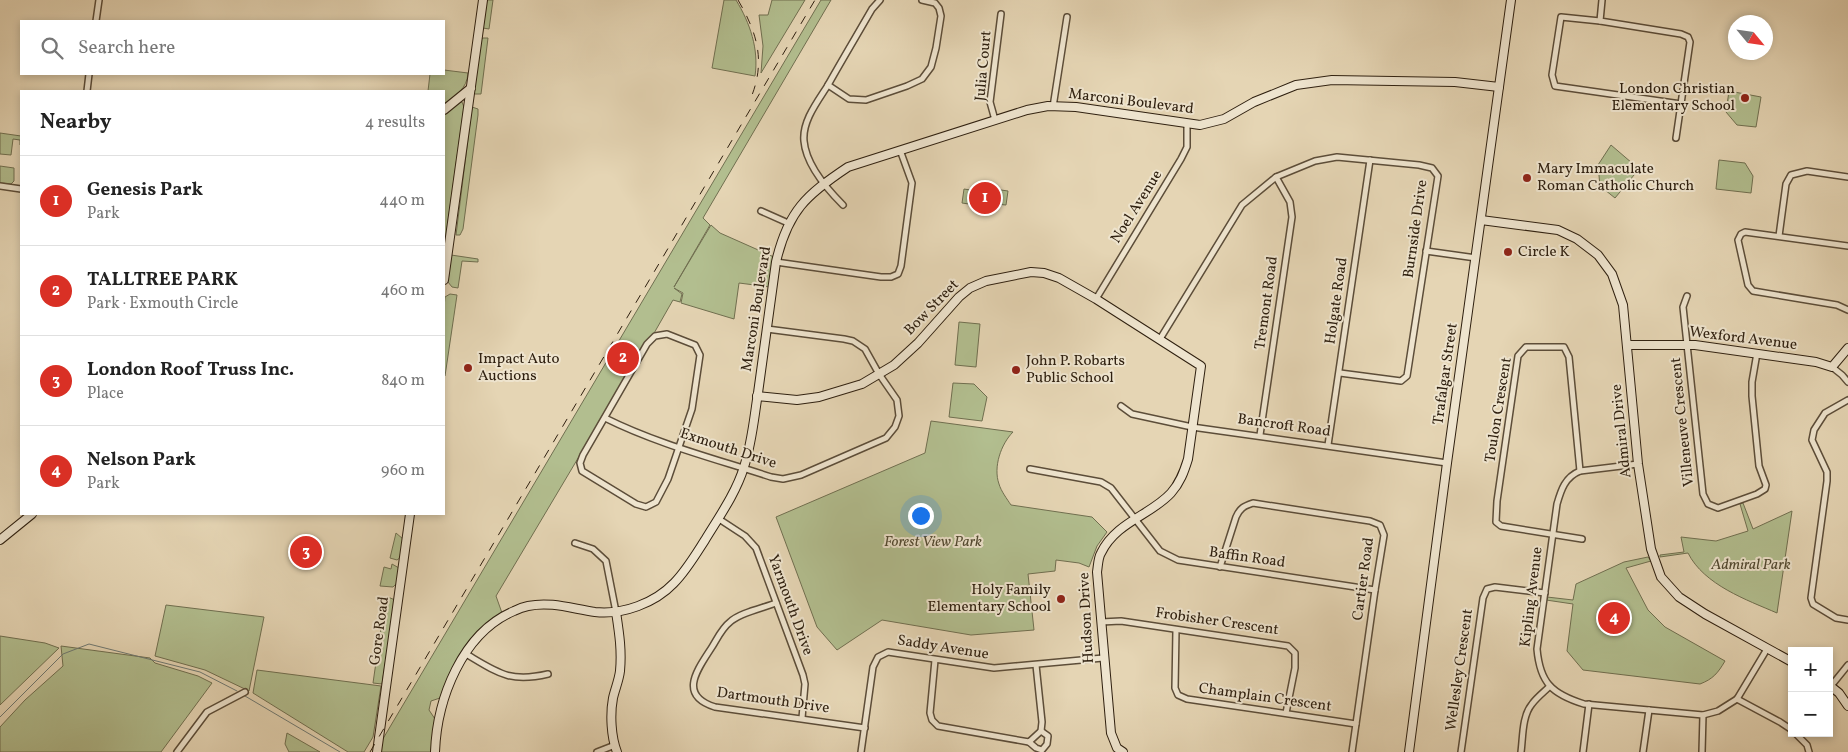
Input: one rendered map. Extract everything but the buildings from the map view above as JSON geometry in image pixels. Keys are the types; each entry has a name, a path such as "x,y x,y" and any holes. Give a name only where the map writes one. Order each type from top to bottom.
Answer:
{"street":[{"path":"96,20 99,0"},
{"path":"445,273 483,0"},
{"path":"843,205 824,183 809,160 804,140 805,131 811,114 872,9 880,0"},
{"path":"828,85 849,99 866,100 908,86 922,79 931,67 941,16 939,8 935,3 922,0"},
{"name":"Trafalgar Street","path":"1409,752 1511,0"},
{"path":"1600,21 1602,0"},
{"name":"Julia Court","path":"995,120 990,102 1001,14"},
{"path":"1053,106 1067,17"},
{"path":"1676,138 1690,42 1688,37 1681,34 1600,21 1561,17 1552,76 1555,86 1680,104"},
{"path":"87,90 89,75"},
{"name":"Marconi Boulevard","path":"435,752 437,724 444,695 456,669 466,654 477,638 492,623 504,615 527,606 550,604 597,612 616,612 651,601 674,584 692,560 719,518 744,468 752,439 776,262 788,223 806,198 848,167 1027,110 1053,106 1076,107 1200,125 1224,119 1254,102 1296,85 1332,80 1455,82 1499,87"},
{"path":"445,109 471,88"},
{"name":"Noel Avenue","path":"1096,299 1181,159 1186,147 1187,123"},
{"path":"776,262 881,277 891,277 898,274 902,266 912,183 900,150"},
{"name":"Burnside Drive","path":"1160,339 1242,205 1276,177 1315,161 1337,157 1432,168 1438,176 1407,376 1401,381 1340,373"},
{"name":"Holgate Road","path":"1328,445 1370,160"},
{"path":"1780,236 1786,184 1791,175 1807,171 1848,177"},
{"name":"Tremont Road","path":"1260,436 1292,217 1290,202 1276,177"},
{"path":"0,186 20,189"},
{"path":"761,211 788,223"},
{"name":"Admiral Drive","path":"1481,220 1558,230 1577,239 1598,255 1612,274 1623,305 1638,464 1651,549 1662,577 1679,597 1705,614 1788,660"},
{"path":"1848,246 1744,232 1738,240 1748,285 1753,291 1837,305 1848,310"},
{"path":"1426,251 1476,258"},
{"name":"Bow Street","path":"757,396 797,400 819,397 862,384 894,365 918,343 959,297 970,288 986,281 1031,272 1044,272 1059,278 1096,299 1201,366 1192,427"},
{"path":"1687,296 1683,307 1687,346"},
{"name":"Exmouth Drive","path":"605,418 679,447 783,480 886,438 895,427 900,416 897,400 865,349 853,341 767,329"},
{"path":"667,334 694,345 700,355 692,409 679,447 668,479 656,502 646,507 636,504 582,471 580,464 582,455 647,344 655,336 667,334"},
{"name":"Wexford Avenue","path":"1627,345 1695,345 1816,362 1832,367 1848,382"},
{"name":"Villeneuve Crescent","path":"1687,346 1703,494 1708,504 1718,508 1757,494 1765,489 1766,485 1759,466 1752,396 1752,382 1757,353"},
{"name":"Toulon Crescent","path":"1553,533 1501,526 1496,522 1497,501 1518,356 1526,347 1564,347 1569,356 1580,470"},
{"path":"1832,367 1848,348"},
{"path":"1848,400 1825,413 1814,430 1812,440 1827,472 1827,480 1811,598 1813,604 1836,618 1848,620"},
{"name":"Bancroft Road","path":"1120,406 1132,414 1192,427 1447,463"},
{"name":"Hudson Drive","path":"1123,752 1117,748 1111,734 1096,572 1100,554 1110,539 1135,518 1169,495 1178,484 1188,460 1192,427"},
{"path":"1580,470 1638,464"},
{"name":"Baffin Road","path":"1030,469 1101,482 1111,488 1160,550 1178,560 1375,590"},
{"name":"Kipling Avenue","path":"1580,470 1573,474 1563,485 1557,504 1537,649 1538,666 1546,684 1567,699 1589,704 1703,715 1718,711 1737,699 1767,649"},
{"name":"Cartier Road","path":"1220,567 1240,510 1253,503 1370,521 1380,525 1384,535 1352,752"},
{"path":"0,540 31,515"},
{"name":"Gore Road","path":"377,752 410,515"},
{"name":"Yarmouth Drive","path":"719,518 745,536 756,548 803,676 805,684 802,718"},
{"path":"1553,533 1582,539"},
{"path":"575,543 593,549 606,561 621,645 620,672 613,700 612,729 616,749 596,752"},
{"name":"Wellesley Crescent","path":"1461,752 1483,598 1488,590 1495,587 1544,593"},
{"name":"Dartmouth Drive","path":"776,603 730,621 694,674 693,685 696,695 703,703 709,705 865,728"},
{"name":"Frobisher Crescent","path":"1100,622 1121,621 1288,646 1295,653 1286,713"},
{"name":"Champlain Crescent","path":"1176,630 1175,688 1178,695 1187,699 1356,724"},
{"name":"Saddy Avenue","path":"862,752 873,667 878,657 888,652 994,668 1103,658"},
{"path":"466,654 493,671 510,676 529,678 548,674"},
{"path":"936,660 930,713 932,720 938,726 1029,742 1042,750 1048,736 1041,731"},
{"path":"1036,665 1041,731"},
{"path":"1833,682 1848,665"},
{"path":"1521,752 1528,710 1550,686"},
{"path":"1833,688 1848,706"},
{"path":"177,752 207,712 245,692"},
{"path":"1737,699 1788,727"},
{"path":"1582,752 1589,704"},
{"path":"1643,752 1649,710"},
{"path":"1702,752 1703,715"},
{"path":"1029,742 1041,731"},
{"path":"1799,737 1807,745 1809,752"}],"green space":[{"path":"487,0 493,0 489,29 483,28"},
{"path":"724,0 736,0 749,27 756,56 755,76 712,68"},
{"path":"772,0 805,0 761,73 763,46 759,15 768,15"},
{"path":"821,0 831,0 703,218 710,225 674,287 711,225 720,233 774,257 770,287 739,283 734,319 681,303 683,293 674,288 682,294 680,302 673,300 496,596 502,613 473,640 457,663 440,698 431,701 429,710 435,719 431,752 380,752 381,742"},
{"path":"488,38 481,94 475,94 481,39"},
{"path":"445,70 468,73 463,87 445,103 445,90 428,90 430,75 445,75"},
{"path":"1729,91 1761,97 1756,127 1737,125 1726,112"},
{"path":"462,102 464,107 445,243 445,113 457,103"},
{"path":"472,107 478,109 478,115 463,229 460,235 456,235"},
{"path":"0,133 20,136 20,140 13,139 11,155 0,154"},
{"path":"1611,145 1639,169 1615,198 1600,186 1598,165"},
{"path":"1719,160 1745,163 1753,176 1751,193 1716,189"},
{"path":"0,166 14,168 14,181 11,184 0,183"},
{"path":"964,189 989,193 994,189 1008,191 1006,205 995,204 989,207 962,203"},
{"path":"451,255 478,259 478,262 462,261 458,288 452,287 448,282"},
{"path":"450,294 457,295 445,376 445,297"},
{"path":"959,322 980,324 976,367 955,365"},
{"path":"953,383 974,384 987,397 982,421 949,417"},
{"name":"Forest View Park","path":"931,421 1013,432 999,456 997,470 1000,487 1011,505 1092,517 1107,532 1097,546 1089,567 1079,563 1056,560 1055,571 1028,574 1034,630 971,635 882,620 837,650 817,627 776,517 925,453"},
{"name":"Admiral Park","path":"1743,503 1753,529 1792,511 1777,613 1740,597 1715,583 1695,564 1688,553 1660,557 1660,555 1684,552 1681,537 1716,541 1748,531 1740,504"},
{"path":"396,533 403,539 401,557 397,560 390,558"},
{"path":"1648,557 1651,561 1626,568 1648,610 1665,627 1725,661 1715,675 1705,682 1700,684 1583,670 1567,651 1573,604 1546,600 1547,597 1573,600 1576,584 1624,562"},
{"path":"392,564 399,568 397,583 393,587 380,586 384,567 391,569"},
{"path":"388,597 395,600 382,684 373,683 385,600"},
{"path":"166,605 264,617 249,691 205,670 155,656"},
{"path":"0,636 45,643 59,648 0,705"},
{"path":"61,646 150,658 155,663 198,676 212,683 161,752 0,752 0,727 25,700 63,666"},
{"path":"257,670 381,686 373,737 364,752 348,752 253,693"},
{"path":"287,733 320,752 289,752 285,744"}],"waterway":[{"path":"0,717 63,654 89,644 200,672 237,691"},
{"path":"245,696 340,752"}],"railway":[{"path":"738,0 751,25 758,49 758,74 750,100"},
{"path":"370,752 815,0"}],"place":[{"name":"London Christian Elementary School","path":"1745,98"},
{"name":"Mary Immaculate Roman Catholic Church","path":"1527,178"},
{"name":"Genesis Park","path":"985,198"},
{"name":"Circle K","path":"1508,252"},
{"name":"TALLTREE PARK","path":"623,358"},
{"name":"Impact Auto Auctions","path":"468,368"},
{"name":"John P. Robarts Public School","path":"1016,370"},
{"name":"London Roof Truss Inc.","path":"306,552"},
{"name":"Holy Family Elementary School","path":"1061,599"},
{"name":"Nelson Park","path":"1614,618"}]}
